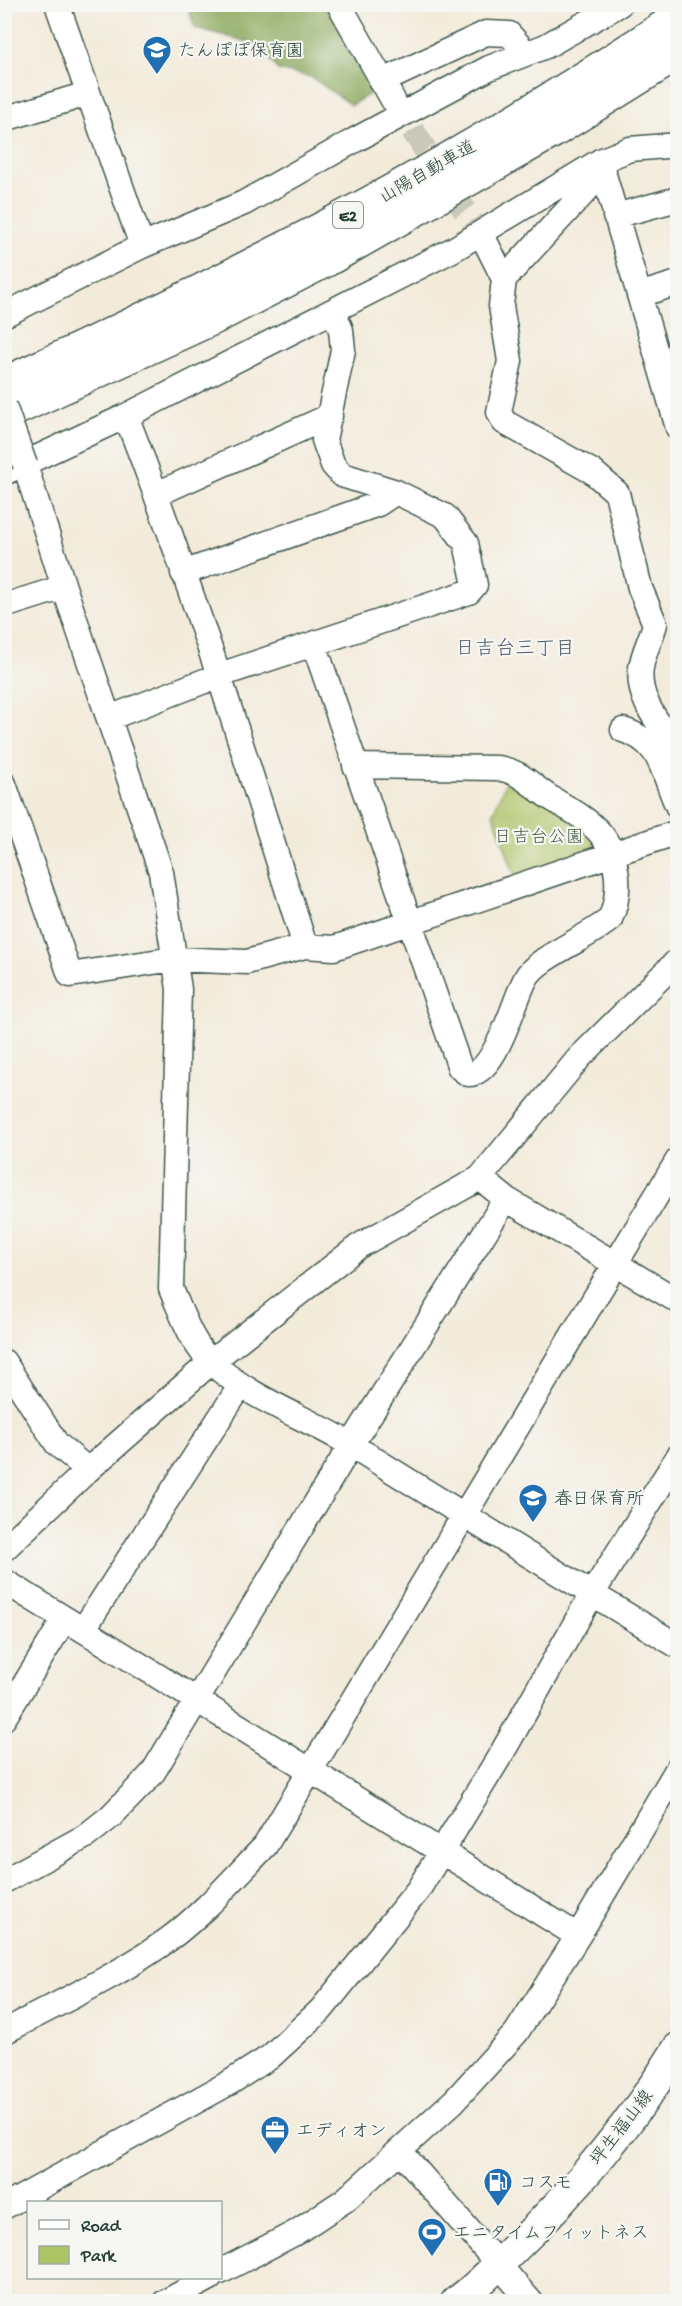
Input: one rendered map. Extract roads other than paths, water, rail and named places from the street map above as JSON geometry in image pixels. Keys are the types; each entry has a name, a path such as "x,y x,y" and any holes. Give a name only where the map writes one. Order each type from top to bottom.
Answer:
{"highway":[{"name":"山陽自動車道","path":"4,384 198,293 324,228 536,107 678,18"},
{"name":"山陽自動車道","path":"4,414 213,318 328,259 553,131 678,53"}],"main road":[{"name":"坪生福山線","path":"456,2301 530,2234 617,2136 639,2108 678,2048"}],"street":[{"path":"57,4 141,246"},
{"path":"339,4 387,91 486,33 509,34 526,53"},
{"path":"4,315 141,246 244,203 365,134 489,68 563,37 620,4"},
{"path":"4,119 87,94"},
{"path":"15,469 334,312 454,249 630,149 678,145"},
{"path":"602,166 639,295 669,367 678,428"},
{"path":"504,279 602,166"},
{"path":"615,216 678,199"},
{"path":"486,243 504,279 501,306 510,361 499,412 504,422 593,472 617,493 637,577 655,624 641,668 640,683 648,707 678,752"},
{"path":"639,295 678,283"},
{"path":"109,718 220,675 469,592 475,585 466,543 445,516 396,492 342,475 333,465 324,440 343,350 341,330 334,312"},
{"path":"4,406 15,469 64,587 161,872 179,989 171,1289 190,1333 212,1362 241,1385 351,1445 463,1517 678,1646"},
{"path":"126,416 157,494 220,675 305,946"},
{"path":"157,494 330,416"},
{"path":"183,573 378,504 396,492"},
{"path":"4,606 64,587"},
{"path":"314,644 355,766 460,1068 463,1072 472,1074 489,1062 494,1055 527,974 610,919 614,910 617,887 612,853 605,838 596,828 514,771 497,768 355,766"},
{"path":"623,730 640,735 654,749 678,807"},
{"path":"4,784 13,838 70,975 173,958 247,962 305,946 334,948 678,832"},
{"path":"4,1549 88,1470 212,1362 358,1246 480,1178 579,1058 677,961"},
{"path":"4,2032 124,1969 170,1938 205,1907 265,1846 678,1160"},
{"path":"480,1178 506,1199 678,1301"},
{"path":"4,1881 86,1836 110,1817 152,1774 351,1445 506,1199"},
{"path":"4,1362 57,1444 88,1470"},
{"path":"4,1718 73,1625 241,1385"},
{"path":"4,2207 229,2083 270,2057 321,2010 418,1890 503,1751 592,1594 678,1457"},
{"path":"4,1581 73,1625 197,1698 440,1853 578,1936"},
{"path":"222,2271 294,2233 345,2200 454,2101 516,2033 578,1936 678,1768"},
{"path":"400,2151 531,2301"},
{"path":"165,2301 206,2279"}],"tunnel":[{"path":"393,100 486,243"}],"place":[{"name":"たんぽぽ保育園","path":"157,76"},
{"name":"春日保育所","path":"533,1524"},
{"name":"エディオン","path":"275,2156"},
{"name":"コスモ","path":"498,2208"},
{"name":"エニタイムフィットネス","path":"432,2258"}],"district":[{"name":"日吉台三丁目","path":"515,647"}],"park label":[{"name":"日吉台公園","path":"539,836"}]}
